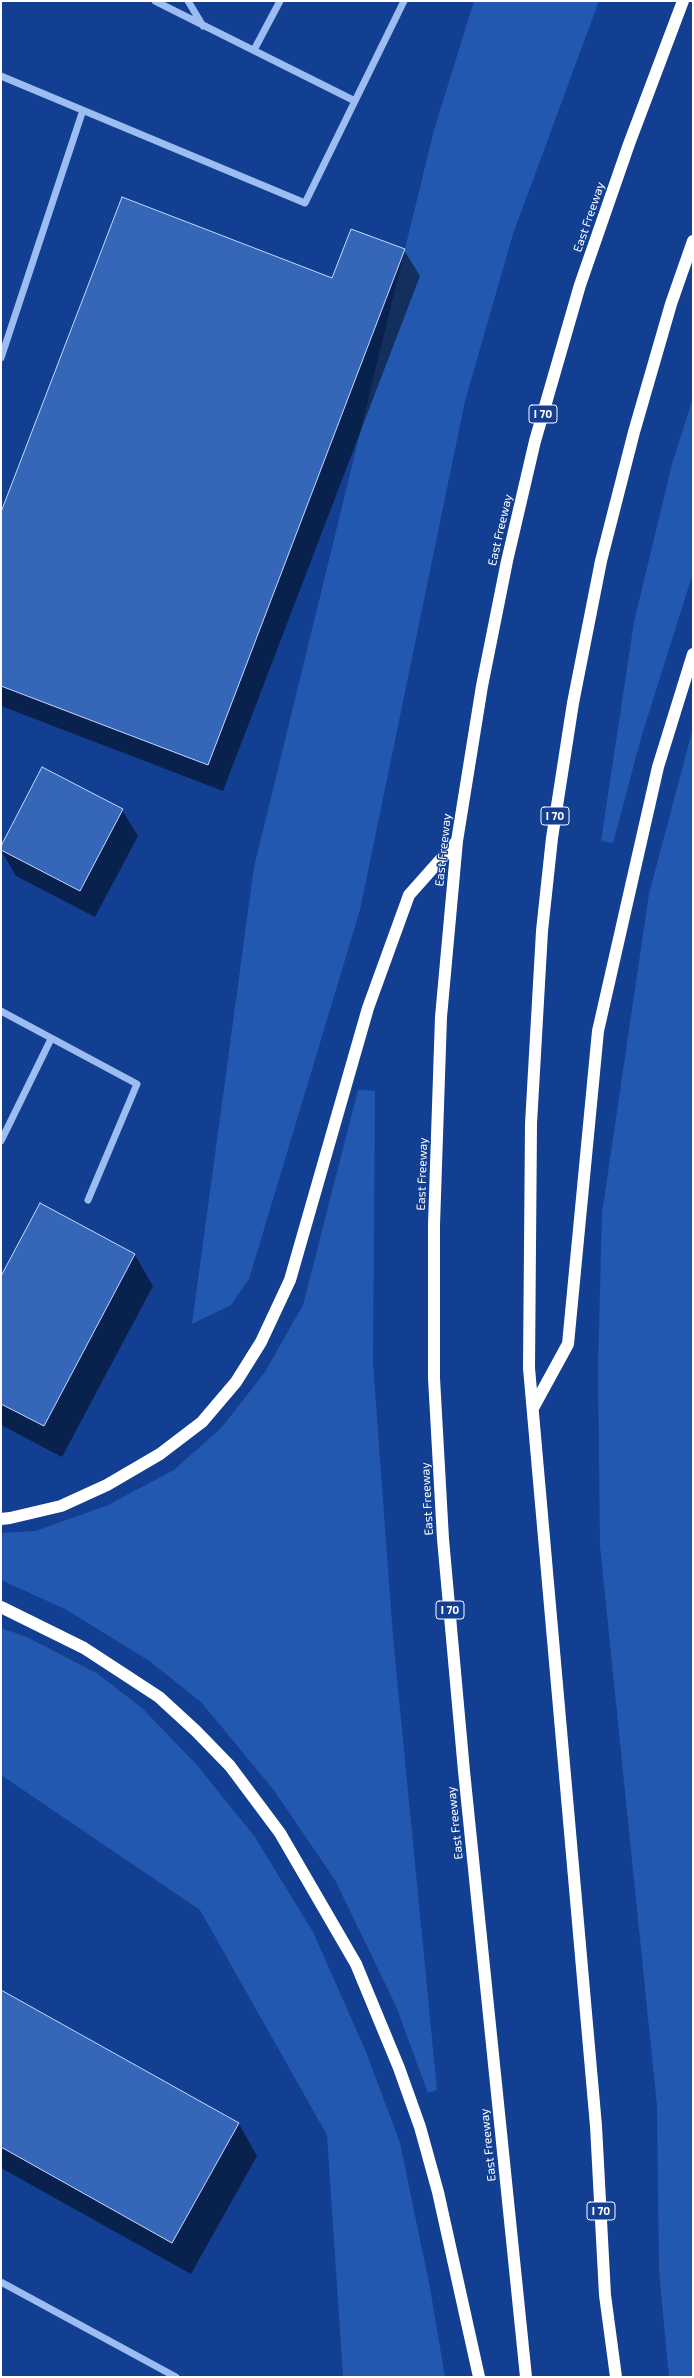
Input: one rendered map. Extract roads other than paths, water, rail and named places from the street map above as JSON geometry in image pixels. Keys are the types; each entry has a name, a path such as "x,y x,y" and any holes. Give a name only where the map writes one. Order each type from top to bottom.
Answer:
{"highway":[{"name":"East Freeway","path":"526,2377 464,1771 443,1538 434,1378 434,1226 441,1017 457,841 482,686 507,561 539,426 580,285 629,144 684,1"},
{"name":"I 70","path":"616,2377 605,2295 596,2126 529,1361 530,1124 539,975 552,838 573,703 601,561 640,410 670,304 693,241"},
{"path":"533,1408 568,1344 598,1031 658,767 693,654"},
{"path":"1,1518 10,1518 61,1506 127,1474 160,1454 202,1422 236,1382 261,1342 290,1280 368,1008 408,895 457,841"},
{"path":"1,1607 84,1648 159,1697 196,1730 230,1766 280,1833 356,1964 399,2068 420,2127 438,2192 479,2377"}],"lane":[{"path":"155,1 202,26 254,50 355,101"},
{"path":"188,1 202,26"},
{"path":"254,50 280,1"},
{"path":"1,76 305,203 404,1"},
{"path":"1,358 83,110"},
{"path":"1,1011 137,1084 88,1200"},
{"path":"1,1141 51,1039"},
{"path":"1,2282 176,2377"}]}
